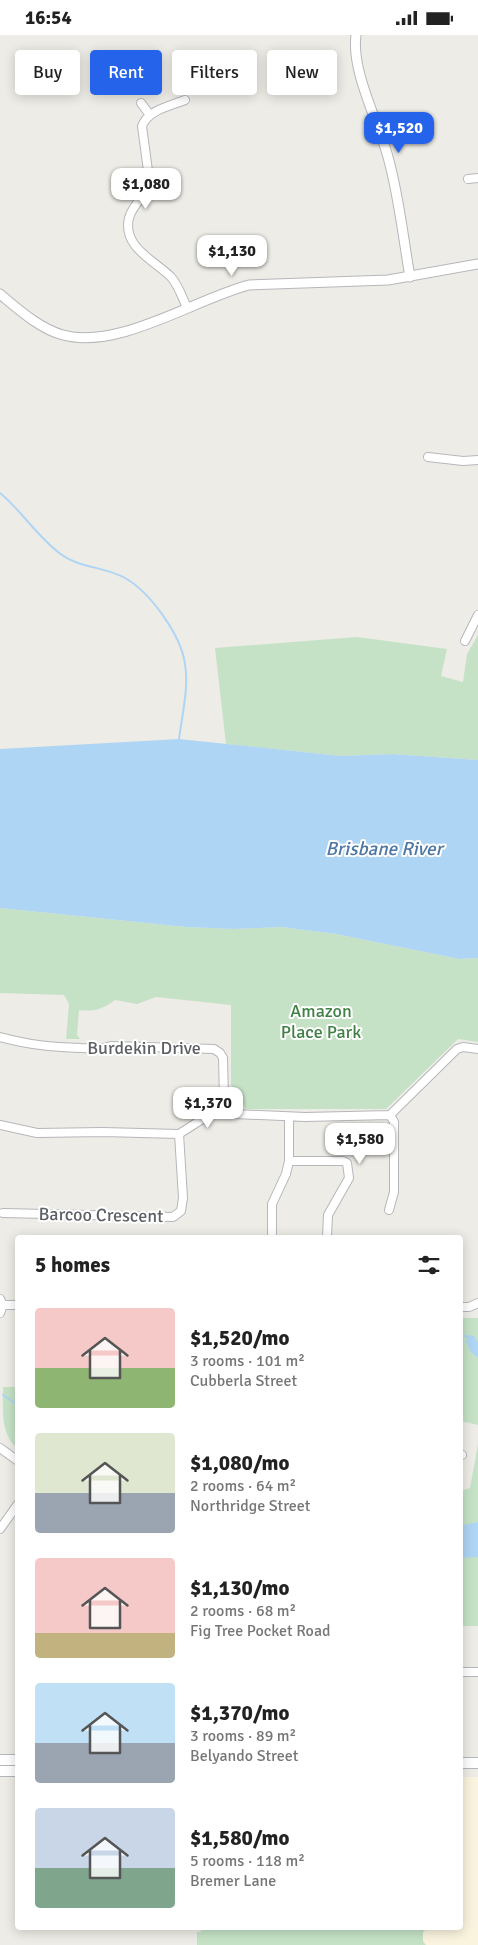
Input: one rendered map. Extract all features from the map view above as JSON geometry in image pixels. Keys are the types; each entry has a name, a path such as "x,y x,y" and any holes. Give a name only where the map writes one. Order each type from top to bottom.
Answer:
{"main road":[{"path":"0,1760 15,1760"},
{"path":"463,1763 478,1763"},
{"path":"0,1771 15,1771"}],"street":[{"path":"356,35 358,66 388,157 401,217 410,277"},
{"path":"185,100 150,115 142,126 150,186 134,207 129,217 127,231 132,242 171,277 186,308"},
{"path":"141,103 150,115"},
{"path":"468,179 478,178"},
{"path":"0,294 50,330 72,337 120,332 229,290 248,285 410,277 478,264"},
{"path":"428,457 463,461 478,460"},
{"path":"465,641 478,615"},
{"name":"Burdekin Drive","path":"0,1037 43,1047 88,1048 98,1051 111,1046 214,1049 223,1058 226,1104"},
{"path":"0,1125 37,1133 103,1132 179,1135 226,1104 235,1114 289,1117 390,1115 457,1049 463,1047 478,1049"},
{"path":"389,1210 394,1192 394,1122 390,1115"},
{"path":"272,1235 272,1204 286,1175 289,1161 289,1117"},
{"name":"Barcoo Crescent","path":"1,1213 173,1217 181,1211 183,1198 179,1135"},
{"path":"289,1161 343,1161 347,1163 349,1178 328,1215 327,1235"},
{"path":"463,1307 469,1307 478,1302"},
{"path":"1,1306 15,1305"},
{"path":"0,1448 15,1459"},
{"path":"0,1529 15,1508"},
{"path":"463,1672 478,1672"}],"shaded area":[{"path":"463,1777 478,1777 478,1945 423,1945 422,1930 463,1930"}],"green space":[{"path":"478,635 478,760 392,754 341,756 226,744 215,648 357,637 447,649 441,676 463,682 467,654"},
{"name":"Amazon Place Park","path":"0,908 186,927 234,929 281,927 336,934 459,959 478,958 478,1042 458,1039 386,1109 246,1109 231,1085 231,1005 156,997 137,1004 115,1000 98,1009 89,1011 79,1010 77,1035 80,1039 66,1039 69,1004 64,995 0,993"},
{"path":"463,1318 478,1318 478,1425 463,1422"},
{"path":"3,1387 15,1387 15,1446 5,1428"},
{"path":"478,1444 478,1626 463,1626 463,1490 470,1488"},
{"path":"201,1930 426,1930 423,1932 423,1941 426,1945 197,1945 197,1932 201,1932"}],"water":[{"name":"Brisbane River","path":"179,739 341,756 392,754 478,760 478,958 459,959 336,934 281,927 234,929 186,927 0,908 0,749"},
{"path":"468,1335 474,1336 478,1343 478,1358 471,1352 466,1342"},
{"path":"478,1522 478,1557 463,1558 463,1525"}],"waterway":[{"path":"0,493 45,541 62,555 77,563 118,574 125,578 144,593 163,615 177,640 185,664 186,692 179,739"},
{"path":"463,1336 469,1337"},
{"path":"3,1395 15,1403"}]}
